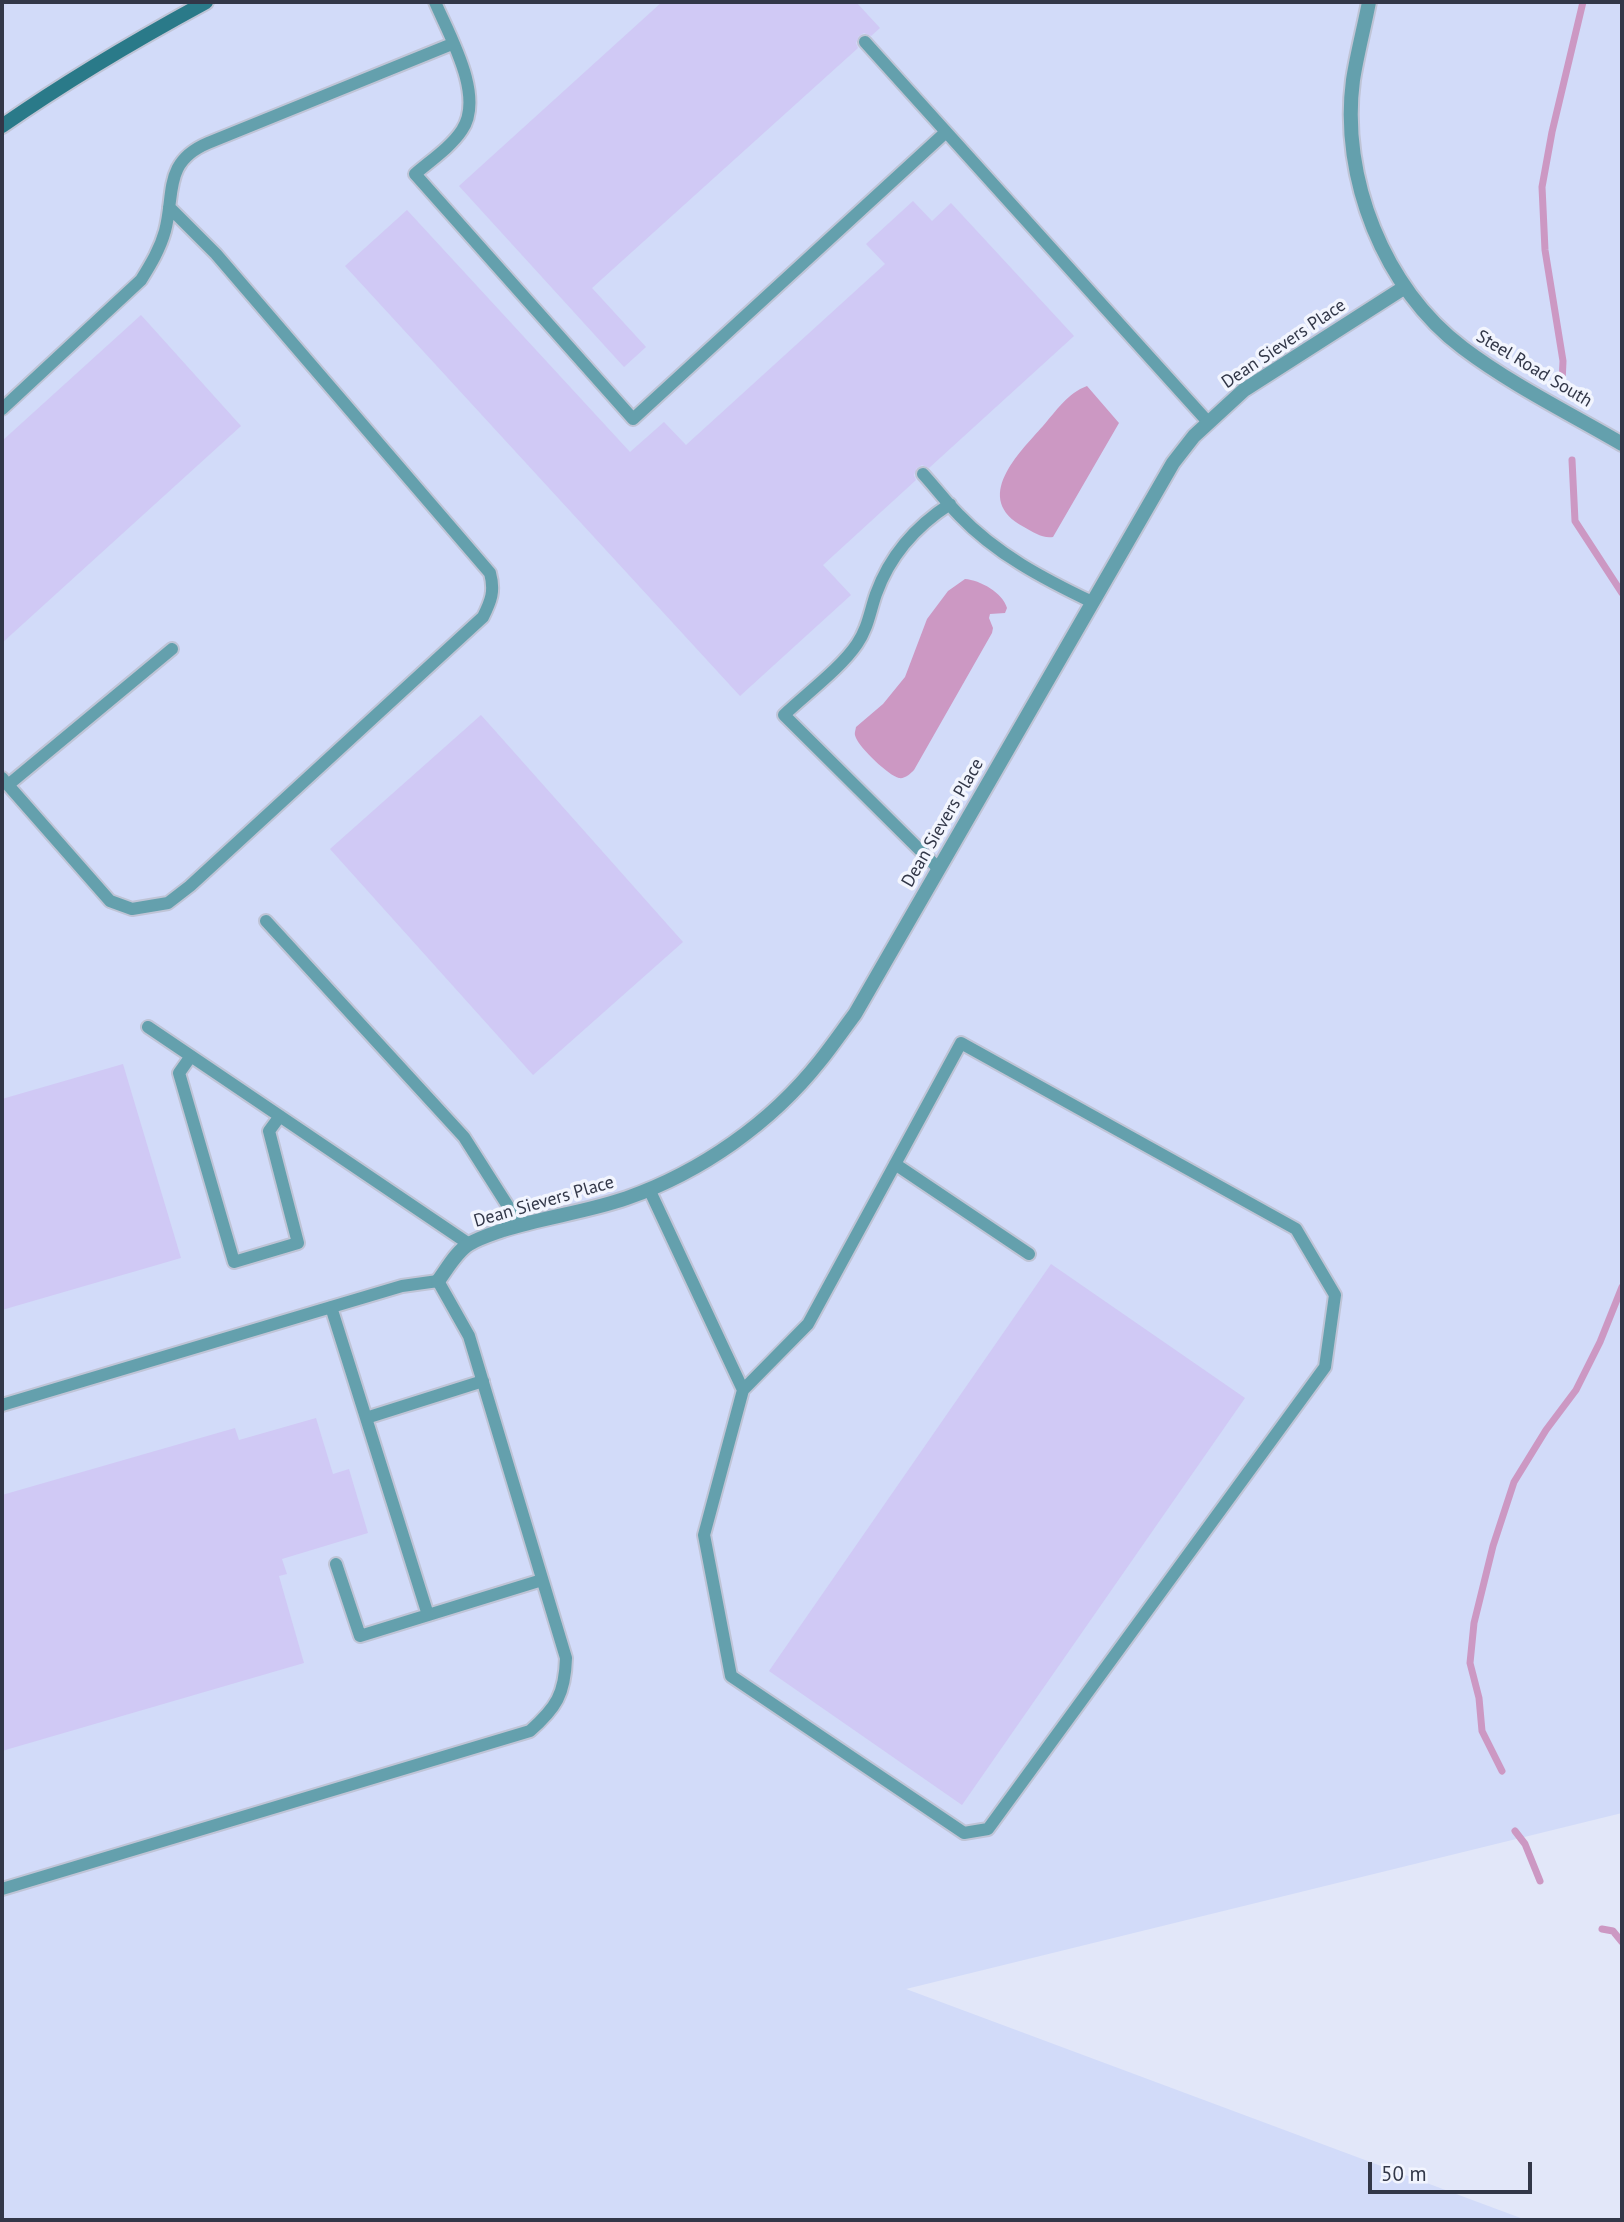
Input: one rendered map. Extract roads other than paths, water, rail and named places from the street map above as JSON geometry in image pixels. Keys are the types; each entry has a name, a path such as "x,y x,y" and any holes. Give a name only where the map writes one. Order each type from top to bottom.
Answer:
{"street":[{"path":"2,126 44,96 206,2"},
{"name":"Steel Road South","path":"1369,2 1353,81 1351,125 1355,158 1363,198 1379,240 1405,287 1428,316 1461,347 1622,444"},
{"name":"Dean Sievers Place","path":"438,1281 469,1244 520,1225 590,1210 649,1189 699,1164 764,1118 820,1062 855,1014 1167,472 1194,436 1244,390 1405,287"}],"lane":[{"path":"435,2 468,84 470,104 468,118 457,136 415,174 633,419 946,132"},
{"path":"865,42 1208,422"},
{"path":"2,409 141,279 161,244 169,207 171,181 183,160 197,148 452,44"},
{"path":"169,207 216,254 490,573 493,586 492,600 483,618 190,886 168,903 132,908 110,901 5,781 172,649"},
{"path":"923,474 979,533 1020,564 1092,602"},
{"path":"939,869 784,715 852,650 865,630 881,581 898,551 921,525 950,504"},
{"path":"266,921 464,1137 520,1225"},
{"path":"148,1027 469,1244"},
{"path":"961,1043 1296,1229 1335,1294 1325,1367 988,1829 964,1833 731,1676 704,1535 743,1390 808,1324 961,1043"},
{"path":"191,1056 179,1073 234,1262 298,1243 268,1130 279,1116"},
{"path":"895,1164 1029,1254"},
{"path":"649,1189 743,1390"},
{"path":"2,1405 402,1286 438,1281 469,1336 566,1658 565,1674 554,1707 530,1731 2,1889"},
{"path":"331,1307 428,1615"},
{"path":"366,1418 482,1381"},
{"path":"336,1564 360,1636 542,1580"}],"waterway":[{"path":"1562,383 1563,361 1545,250 1542,187 1552,132 1583,2"},
{"path":"1572,460 1575,521 1622,593"},
{"path":"1502,1771 1482,1731 1479,1698 1470,1663 1474,1623 1493,1546 1514,1482 1546,1430 1576,1390 1600,1342 1622,1287"},
{"path":"1515,1831 1525,1844 1540,1881"},
{"path":"1602,1929 1613,1931 1622,1942"}]}
